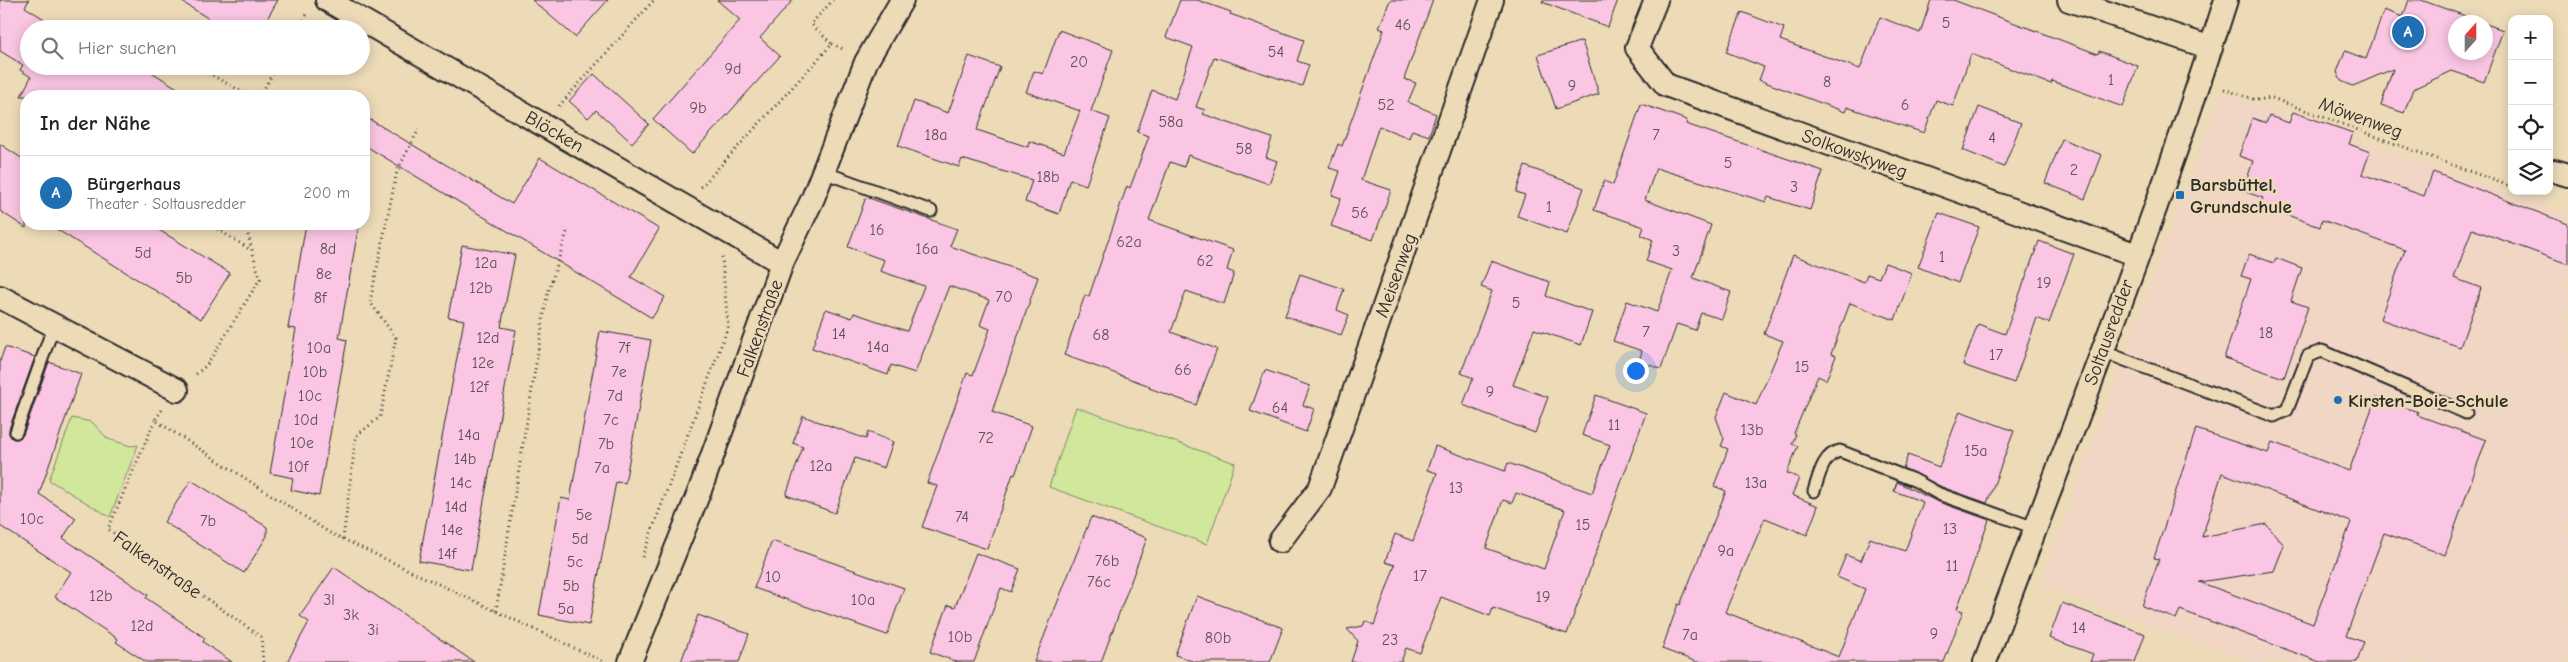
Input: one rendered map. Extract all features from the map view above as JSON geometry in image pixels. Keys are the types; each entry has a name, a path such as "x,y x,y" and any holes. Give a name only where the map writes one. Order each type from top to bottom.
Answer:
{"street":[{"name":"Blöcken","path":"327,0 362,20"},
{"name":"Falkenstraße","path":"630,662 700,490 782,263 823,172 866,62 902,0"},
{"name":"Meisenweg","path":"1280,541 1320,488 1492,0"},
{"name":"Solkowskyweg","path":"1656,0 1637,48 1666,85 2137,254"},
{"path":"2070,0 2211,48"},
{"name":"Soltausredder","path":"1985,662 2200,81 2226,0"},
{"name":"Blöcken","path":"370,25 782,263"},
{"path":"0,297 177,390"}],"lane":[{"path":"823,172 931,211"},
{"path":"16,432 54,325"},
{"path":"2101,351 2274,416 2287,410 2308,356 2322,352 2466,413"},
{"path":"1814,491 1826,458 1832,452 1840,451 1916,481 1939,494 2035,528"}],"path":[{"path":"542,124 654,0"},
{"path":"683,206 832,44 812,24 833,0"},
{"path":"212,75 239,90"},
{"path":"263,90 272,75"},
{"name":"Möwenweg","path":"2200,81 2256,100 2272,98 2508,186"},
{"path":"343,539 356,436 380,417 396,338 370,302 397,171 419,129"},
{"path":"641,559 728,327 719,226"},
{"path":"219,230 252,250"},
{"path":"247,230 260,279 207,365 177,390 155,420 330,533 604,662 607,652"},
{"path":"496,611 547,296 567,232"},
{"name":"Falkenstraße","path":"155,420 108,529 261,637 263,662"}],"shaded area":[{"name":"Kirsten-Boie-Schule","path":"2221,92 2508,193 2508,195 2514,195 2568,214 2568,662 2253,662 2041,585"}],"green space":[{"path":"1076,407 1235,463 1207,544 1049,487"},
{"path":"72,418 92,422 108,439 131,446 138,445 110,517 49,480"}],"building":[{"path":"0,0 29,0 25,7 46,20 20,20 20,63 0,51"},
{"path":"179,0 278,0 266,20 211,20"},
{"path":"532,0 608,0 575,37"},
{"path":"717,0 793,0 760,38 780,56 692,154 653,119 740,20"},
{"path":"1180,0 1197,0 1231,12 1230,14 1304,40 1297,61 1309,65 1302,86 1214,57 1196,107 1205,110 1203,114 1272,138 1266,157 1277,161 1269,184 1188,155 1184,167 1170,162 1149,220 1233,250 1227,270 1234,273 1224,304 1186,291 1171,332 1217,349 1196,405 1064,355 1085,295 1089,296 1127,186 1130,188 1149,136 1137,132 1152,90 1175,99 1193,47 1166,37"},
{"path":"1390,0 1433,0 1404,79 1416,83 1408,102 1436,114 1429,136 1412,130 1409,138 1379,126 1361,180 1391,190 1373,240 1331,226 1341,198 1332,195 1340,171 1329,168 1338,144 1342,146 1384,30 1379,28"},
{"path":"1543,0 1618,0 1608,27 1542,2"},
{"path":"1931,0 1953,0 2098,54 2099,51 2138,66 2123,107 2052,81 2051,84 1971,54 1953,106 1936,100 1924,133 1847,107 1845,112 1759,80 1764,67 1726,52 1742,12 1784,28 1780,40 1860,69 1880,17 1920,33"},
{"path":"2409,0 2421,0 2463,15 2448,15 2448,60 2492,60 2484,82 2452,71 2413,89 2404,113 2381,105 2393,69 2353,86 2341,81 2337,72 2345,51 2366,59 2384,10 2403,17"},
{"path":"2493,26 2503,30 2493,57"},
{"path":"1059,30 1113,50 1091,111 1110,118 1086,185 1070,179 1059,214 1025,202 1032,180 962,159 959,167 898,146 914,101 948,113 969,56 1000,67 977,130 1028,147 1029,141 1064,153 1080,111 1026,92 1034,71 1043,74"},
{"path":"1582,41 1599,94 1556,109 1538,55"},
{"path":"594,74 649,124 632,143 596,110 588,118 569,101"},
{"path":"28,75 156,75 180,90 24,90 31,77"},
{"path":"1641,104 1687,120 1686,124 1823,171 1810,210 1768,197 1766,202 1656,168 1645,200 1711,225 1693,278 1731,292 1722,319 1701,313 1695,330 1677,324 1661,369 1639,361 1642,351 1613,341 1627,301 1657,312 1672,270 1646,261 1653,240 1641,235 1644,227 1594,210 1604,181 1613,185"},
{"path":"1979,107 2021,123 2004,167 1963,150"},
{"path":"2293,112 2353,133 2349,144 2370,152 2362,174 2424,196 2433,172 2568,224 2568,264 2472,229 2454,278 2481,288 2460,347 2380,319 2405,250 2322,220 2320,227 2260,205 2263,198 2243,191 2253,161 2239,156 2252,118 2266,123 2269,116 2289,123"},
{"path":"370,120 512,204 540,158 659,229 631,277 665,297 652,318 370,149"},
{"path":"2062,139 2102,155 2085,199 2045,183"},
{"path":"0,144 20,157 20,224 0,211"},
{"path":"1525,166 1584,188 1567,234 1517,216 1525,195 1516,192"},
{"path":"866,197 957,229 950,246 1038,277 992,412 1032,426 987,549 922,527 937,486 927,483 967,373 973,375 990,329 980,325 989,300 949,286 915,373 891,365 888,375 812,348 826,309 852,318 854,313 907,331 924,286 880,271 884,260 848,247"},
{"path":"1939,213 1979,227 1958,283 1918,267"},
{"path":"58,230 159,230 230,273 201,319"},
{"path":"305,230 358,230 339,338 347,340 319,496 291,490 293,478 270,473 296,329 288,328"},
{"path":"2039,241 2074,254 2049,323 2037,318 2014,383 1963,365 1978,324 2005,334"},
{"path":"462,245 515,255 501,327 516,330 471,570 419,561 464,320 448,317"},
{"path":"2249,254 2274,263 2276,258 2302,268 2291,301 2308,307 2284,378 2224,358 2251,279 2241,276"},
{"path":"1793,255 1864,282 1867,274 1879,278 1885,263 1912,273 1895,320 1850,303 1831,354 1836,356 1826,380 1818,376 1794,433 1796,434 1792,444 1798,446 1787,473 1799,478 1792,495 1818,506 1807,535 1765,518 1725,612 1839,657 1865,589 1837,577 1846,555 1861,561 1870,538 1905,551 1923,502 1894,491 1897,482 1936,501 1989,520 1957,609 1963,611 1944,662 1697,662 1662,649 1678,604 1680,605 1726,491 1714,486 1728,449 1721,446 1724,439 1716,417 1726,392 1756,405 1783,341 1764,334"},
{"path":"1491,261 1550,282 1546,296 1592,312 1581,345 1534,329 1513,385 1548,397 1535,433 1463,405 1473,378 1461,373 1492,291 1481,287"},
{"path":"1300,274 1344,289 1337,310 1349,315 1341,335 1285,316"},
{"path":"600,331 651,340 625,483 616,482 589,625 539,615 561,498 570,500"},
{"path":"5,347 35,357 9,429 9,434 13,439 18,439 23,435 49,362 81,374 39,494 76,518 63,538 148,595 146,598 205,638 203,642 232,662 146,662 116,642 118,639 55,597 71,572 0,526 0,361"},
{"path":"1265,370 1310,386 1303,405 1314,409 1306,432 1250,411"},
{"path":"1596,395 1646,413 1567,634 1493,608 1490,616 1441,597 1420,653 1406,648 1401,662 1351,662 1358,641 1347,629 1363,626 1365,621 1374,625 1395,565 1385,562 1395,534 1413,541 1437,473 1427,470 1435,446 1505,471 1508,463 1592,493 1610,445 1582,435","holes":["1516,493 1565,510 1544,569 1486,548 1503,500 1512,503"]},
{"path":"2376,397 2418,412 2417,415 2486,440 2445,555 2384,533 2346,636 2364,642 2357,662 2320,662 2180,610 2176,619 2142,606 2159,559 2154,558 2196,429 2268,453 2272,442 2349,471","holes":["2222,473 2351,522 2313,624 2199,582 2274,571 2284,545 2266,524 2202,537"]},
{"path":"1960,411 2014,431 1987,503 1942,487 1903,468 1908,455 1939,467"},
{"path":"803,416 866,439 868,432 893,442 884,468 855,458 835,513 786,495 803,447 793,443"},
{"path":"191,480 267,527 267,536 244,573 164,522"},
{"path":"1091,517 1147,538 1101,662 1034,662"},
{"path":"772,541 904,588 887,635 754,588"},
{"path":"976,553 1020,569 1011,592 1001,588 974,662 957,662 930,652 948,605 955,607"},
{"path":"334,567 474,662 287,662 309,622 300,616"},
{"path":"1197,596 1283,628 1270,662 1195,662 1175,655"},
{"path":"2062,603 2145,634 2135,662 2090,662 2093,654 2049,638"},
{"path":"698,615 749,634 739,662 681,662"}],"place":[{"name":"Bürgerhaus","path":"2408,32"},
{"name":"Barsbüttel, Grundschule","path":"2180,195"},
{"name":"Kirsten-Boie-Schule","path":"2338,400"}]}
